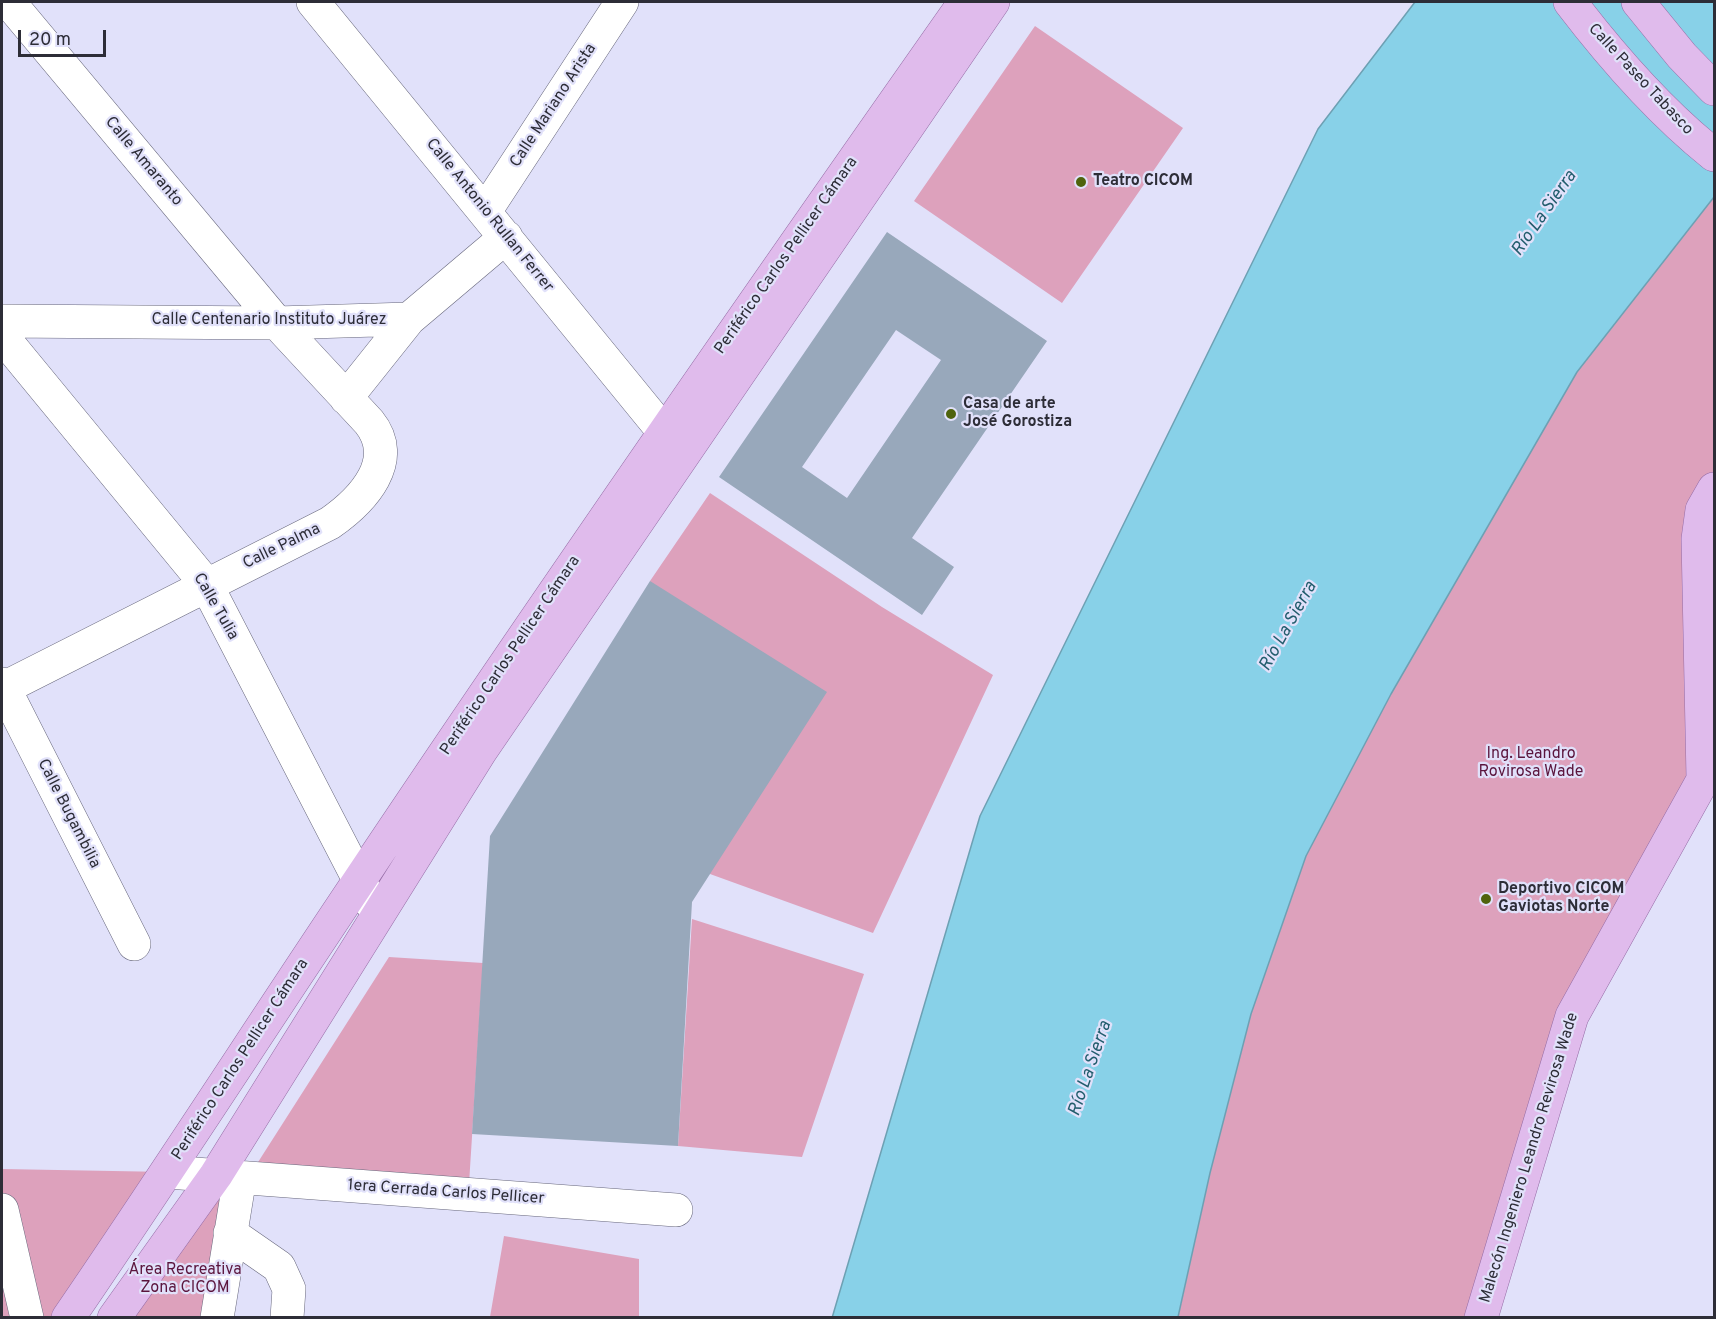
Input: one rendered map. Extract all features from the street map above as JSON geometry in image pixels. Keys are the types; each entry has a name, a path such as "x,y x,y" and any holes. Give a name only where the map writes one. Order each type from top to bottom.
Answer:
{"main road":[{"name":"Periférico Carlos Pellicer Cámara","path":"114,1317 228,1176 379,918 673,444 965,2"},
{"name":"Periférico Carlos Pellicer Cámara","path":"68,1317 168,1172 359,880 993,2"},
{"name":"Calle Paseo Tabasco","path":"1570,2 1649,93 1692,137 1714,155"},
{"path":"1638,2 1682,56 1714,89"},
{"path":"1710,774 1706,599 1698,539 1702,510 1714,489"},
{"name":"Malecón Ingeniero Leandro Revirosa Wade","path":"1481,1317 1572,1016 1710,774"}],"street":[{"name":"Calle Amaranto","path":"9,2 277,323"},
{"name":"Calle Antonio Rullan Ferrer","path":"313,2 486,210 673,444"},
{"name":"Calle Mariano Arista","path":"486,210 622,2"},
{"name":"Calle Centenario Instituto Juárez","path":"2,321 277,323 410,319 506,237"},
{"path":"346,398 410,319"},
{"name":"Calle Palma","path":"2,687 330,523 364,494 374,476 382,444 374,428 277,323"},
{"name":"Calle Tulia","path":"2,336 206,584 379,918"},
{"name":"Calle Bugambilia","path":"2,687 134,944"},
{"name":"1era Cerrada Carlos Pellicer","path":"168,1172 676,1210"},
{"path":"217,1317 230,1233 228,1176"},
{"path":"2,1210 27,1317"},
{"path":"230,1233 279,1267 289,1289 287,1317"}],"green space":[{"path":"1035,26 1183,128 1062,303 914,201"},
{"name":"Ing. Leandro Rovirosa Wade","path":"1714,197 1714,760 1572,1016 1487,1317 1178,1318 1210,1173 1251,1014 1306,856 1391,694 1577,372"},
{"path":"710,493 882,607 993,675 873,933 710,874 650,581"},
{"path":"692,919 864,974 802,1157 678,1146"},
{"path":"389,957 483,963 469,1184 253,1170"},
{"path":"2,1169 168,1172 68,1317 2,1318"},
{"name":"Área Recreativa Zona CICOM","path":"216,1175 240,1177 217,1317 114,1318"},
{"path":"504,1236 639,1259 639,1317 490,1317"}],"water":[{"name":"Río La Sierra","path":"1415,2 1714,2 1714,197 1577,372 1391,694 1306,856 1251,1014 1210,1173 1178,1317 832,1318 980,816 1318,129"}],"building":[{"name":"Casa de arte José Gorostiza","path":"887,232 1047,341 912,538 954,567 922,615 719,477","holes":["896,330 941,360 847,498 802,467"]},
{"path":"650,581 827,692 692,902 678,1146 472,1134 490,836"}],"place":[{"name":"Teatro CICOM","path":"1081,182"},
{"name":"Casa de arte José Gorostiza","path":"951,414"},
{"name":"Deportivo CICOM Gaviotas Norte","path":"1486,899"}]}
